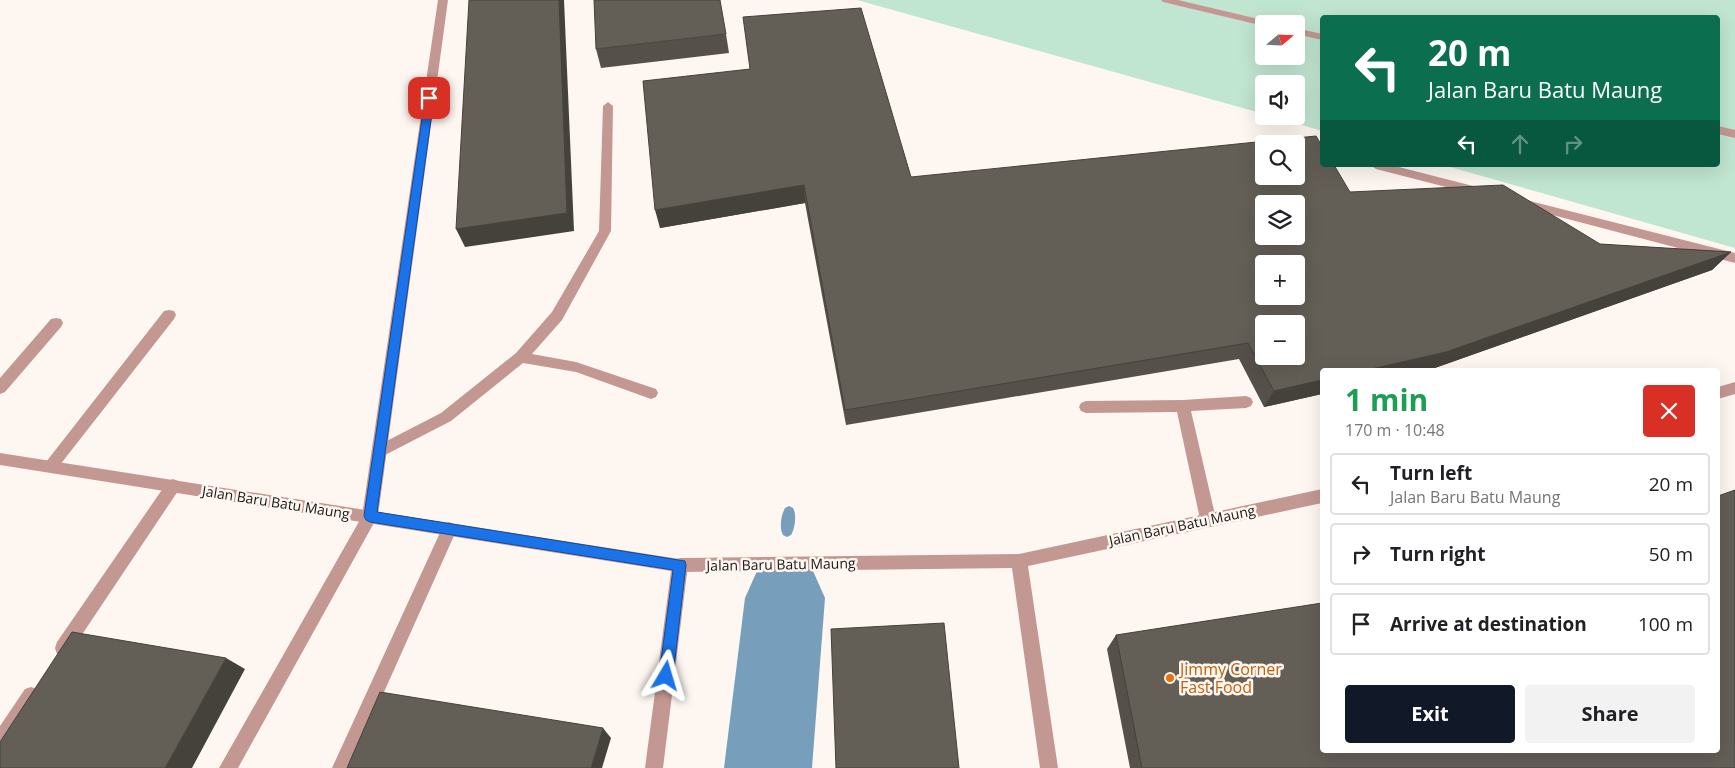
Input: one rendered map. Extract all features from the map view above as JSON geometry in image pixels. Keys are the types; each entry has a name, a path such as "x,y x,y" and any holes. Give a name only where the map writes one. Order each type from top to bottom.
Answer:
{"street":[{"path":"228,768 370,516 443,0"},
{"path":"1166,0 1255,21"},
{"path":"1305,33 1320,37"},
{"path":"380,451 446,417 521,357 557,316 606,231 608,106"},
{"path":"1720,130 1735,134"},
{"path":"1384,167 1490,194"},
{"path":"1508,199 1735,258"},
{"path":"51,466 169,315"},
{"path":"0,388 56,323"},
{"path":"521,357 607,376 651,394"},
{"path":"1720,392 1735,388"},
{"path":"1086,407 1183,406 1246,402"},
{"path":"1183,406 1208,519"},
{"name":"Jalan Baru Batu Maung","path":"0,459 680,565 1019,561 1320,496"},
{"path":"56,658 173,486"},
{"path":"341,768 449,529"},
{"path":"1019,561 1049,768"},
{"path":"654,768 680,565"},
{"path":"0,741 39,683"}],"green space":[{"path":"857,0 1735,0 1735,248 1450,167 1720,167 1720,15 1320,15 1320,130 1302,125 1305,125 1305,75 1255,75 1255,111"}],"building":[{"path":"469,0 559,0 567,213 456,229"},
{"path":"594,0 720,0 726,34 596,49"},
{"path":"861,8 911,177 1255,142 1255,185 1305,185 1305,137 1316,136 1320,143 1320,167 1335,167 1350,192 1503,185 1600,244 1731,252 1446,352 1376,368 1320,368 1320,380 1274,391 1260,365 1305,365 1305,315 1255,315 1255,356 1248,343 845,410 804,185 655,210 643,81 750,69 743,17"},
{"path":"1735,490 1735,768 1142,768 1116,635 1320,603 1320,753 1720,753 1720,495"},
{"path":"944,623 959,768 836,768 831,629"},
{"path":"72,632 226,658 165,768 0,768 0,742"},
{"path":"380,692 603,728 591,768 347,768"}],"waterway":[{"path":"787,531 789,512"},
{"path":"768,768 785,598"}],"place":[{"name":"Jimmy Corner Fast Food","path":"1170,678"}],"route":[{"path":"429,98 370,516 680,565 666,676"}]}
